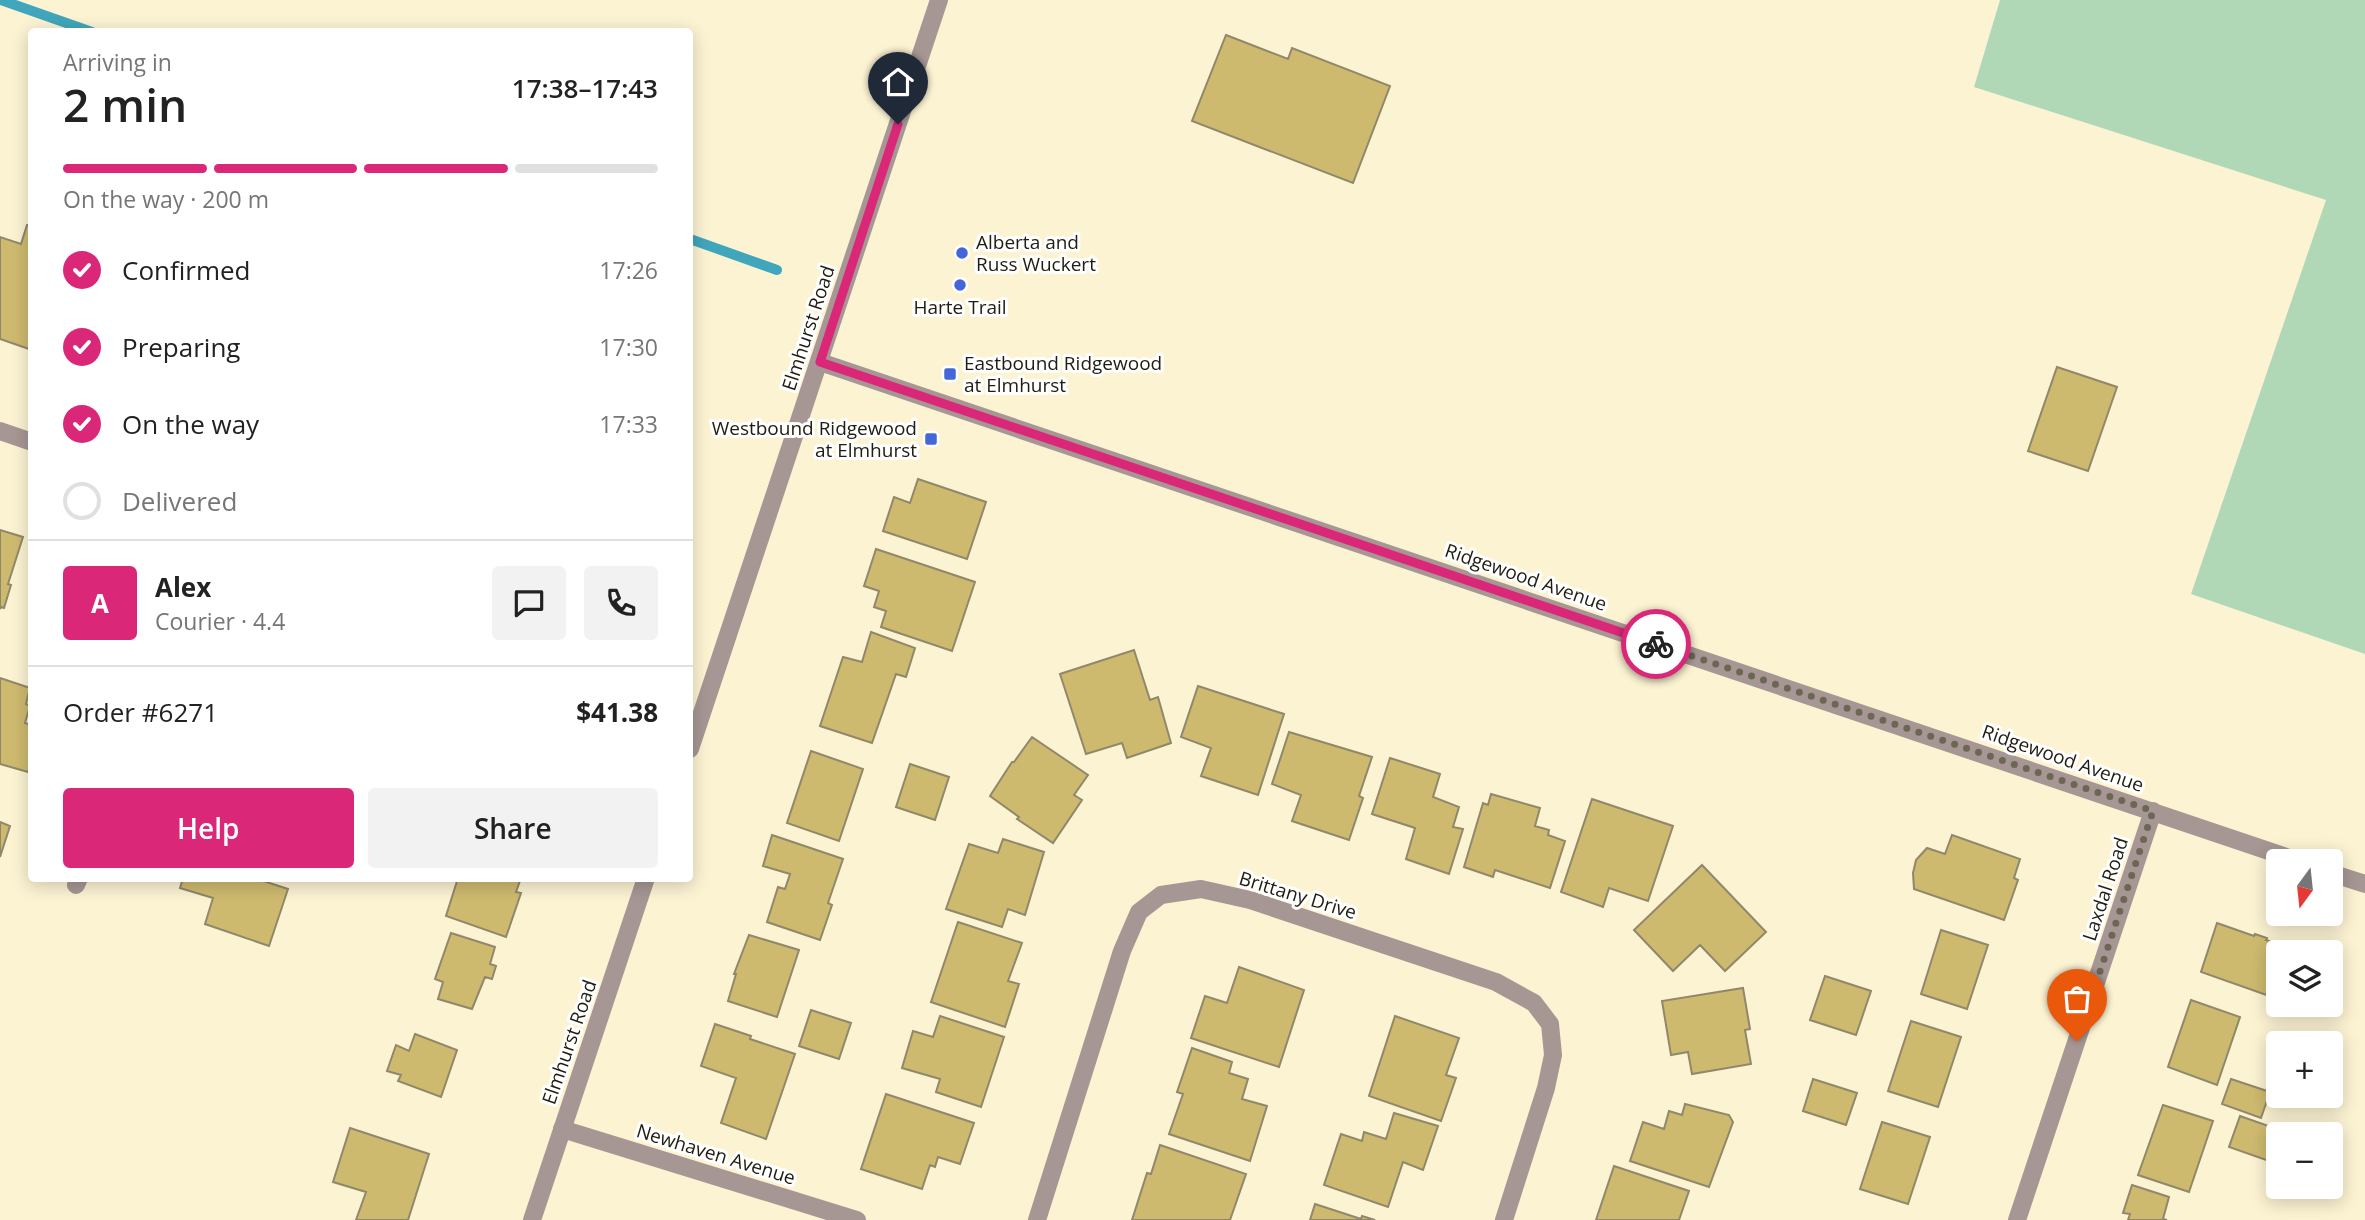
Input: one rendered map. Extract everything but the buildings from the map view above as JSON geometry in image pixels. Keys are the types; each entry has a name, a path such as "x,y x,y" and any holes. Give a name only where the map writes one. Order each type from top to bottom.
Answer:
{"street":[{"name":"Elmhurst Road","path":"693,740 939,0"},
{"name":"Ridgewood Avenue","path":"820,362 2266,850"},
{"path":"0,431 28,441"},
{"name":"Laxdal Road","path":"2017,1220 2153,811"},
{"path":"2343,877 2365,884"},
{"name":"Elmhurst Road","path":"532,1220 645,882"},
{"name":"Brittany Drive","path":"1037,1220 1122,951 1139,912 1161,895 1201,889 1250,900 1496,982 1534,1003 1550,1024 1553,1055 1546,1088 1504,1220"},
{"name":"Newhaven Avenue","path":"562,1129 857,1220"}],"green space":[{"path":"2000,0 2365,0 2365,654 2191,594 2326,200 1974,87"}],"waterway":[{"path":"1,0 81,28"},
{"path":"693,240 777,270"}],"way so far":[{"path":"1656,644 2153,811 2077,1041"}],"place":[{"name":"Alberta and Russ Wuckert","path":"962,253"},
{"name":"Harte Trail","path":"960,285"},
{"name":"Eastbound Ridgewood at Elmhurst","path":"950,374"},
{"name":"Westbound Ridgewood at Elmhurst","path":"931,439"}],"route":[{"path":"898,124 820,362 1656,644"}]}
